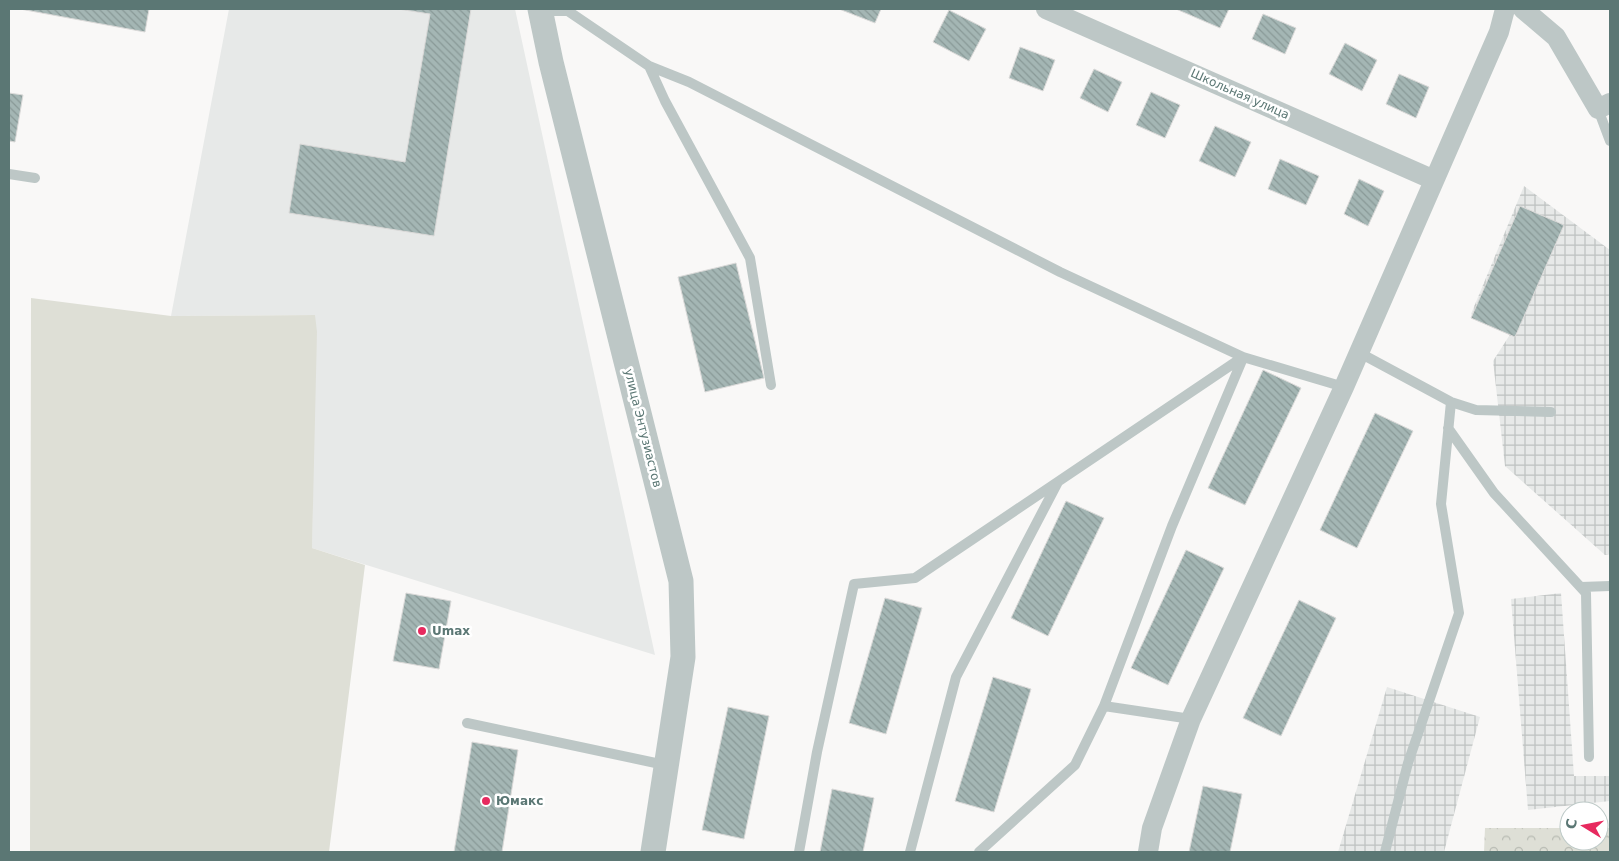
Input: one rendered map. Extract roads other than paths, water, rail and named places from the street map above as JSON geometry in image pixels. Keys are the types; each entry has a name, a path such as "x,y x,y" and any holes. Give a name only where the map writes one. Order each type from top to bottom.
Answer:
{"street":[{"name":"Школьная улица","path":"1046,9 1434,180"},
{"path":"1148,852 1152,828 1191,719 1344,388 1358,352 1499,32 1505,9"},
{"path":"1523,9 1556,37 1604,106"},
{"name":"улица Энтузиастов","path":"541,10 551,62 681,581 683,657 677,706 665,765 653,852"}],"lane":[{"path":"541,10 568,11 649,66 689,82 1060,272 1243,357 1344,388"},
{"path":"649,66 665,101 750,258 771,385"},
{"path":"1604,106 1610,141"},
{"path":"9,174 35,178"},
{"path":"1358,352 1451,402 1476,410 1551,412"},
{"path":"799,852 817,752 854,584 915,578 1243,357"},
{"path":"979,852 1075,766 1104,706 1172,526 1243,357"},
{"path":"1385,852 1408,763 1459,613 1440,504 1451,402"},
{"path":"1448,428 1494,494 1586,592 1589,757"},
{"path":"910,852 956,677 1060,479"},
{"path":"1581,587 1610,586"},
{"path":"1104,706 1191,719"},
{"path":"467,723 665,765"}],"place":[{"name":"Umax","path":"422,631"},
{"name":"Юмакс","path":"486,801"}]}
